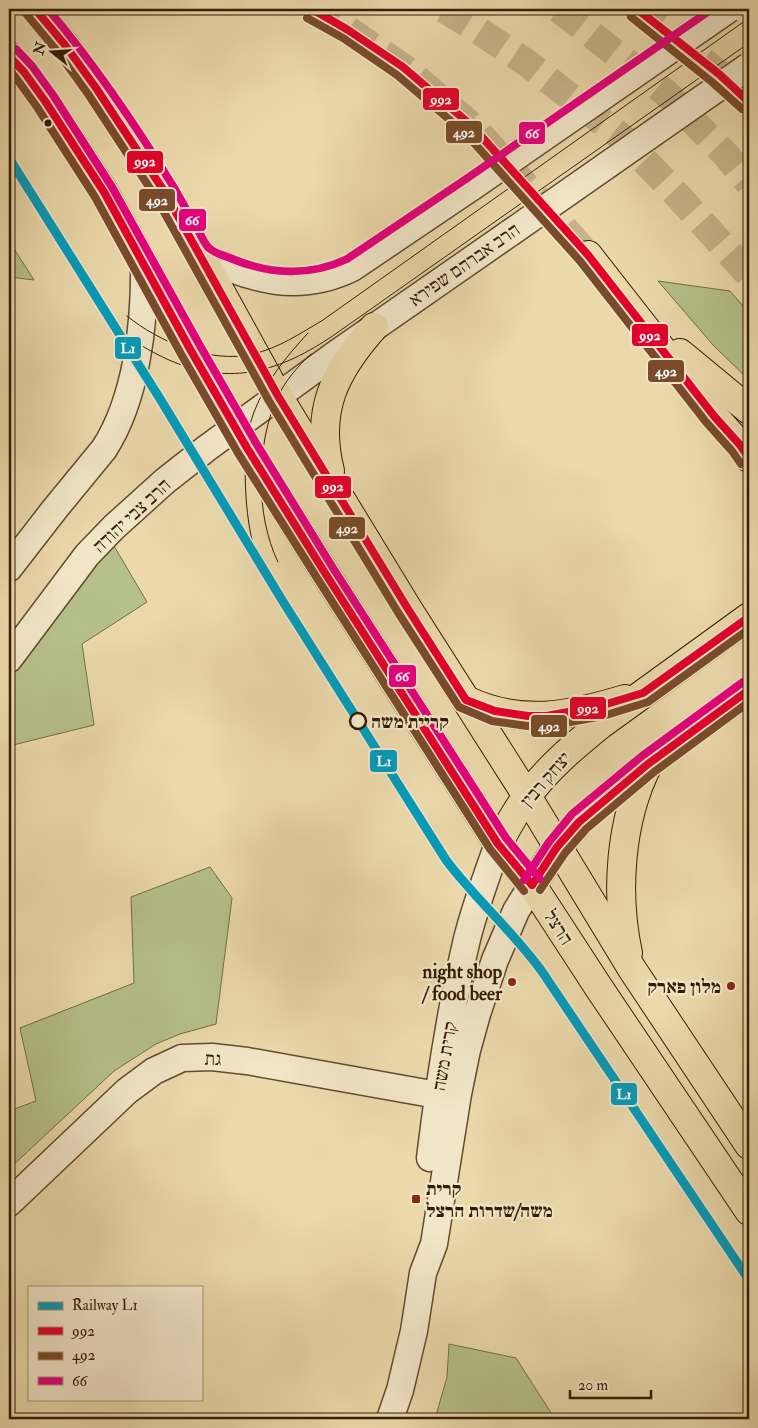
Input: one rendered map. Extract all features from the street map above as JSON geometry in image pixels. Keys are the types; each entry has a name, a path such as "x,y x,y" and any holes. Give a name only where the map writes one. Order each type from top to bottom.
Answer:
{"main road":[{"path":"35,9 65,45 107,104 164,191 278,396 408,609 527,796 632,969 749,1145"},
{"name":"הרצל","path":"9,56 24,72 64,128 104,192 190,349 236,427 325,573 498,844 532,885 598,988 749,1211"},
{"path":"588,255 749,458"},
{"path":"642,322 749,410"},
{"path":"338,494 326,454 327,410 339,374 356,347 374,327"},
{"name":"יצחק רבין","path":"498,844 527,796 546,773 578,743 643,693 749,617"},
{"path":"532,885 557,847 579,822 648,764 749,690"},
{"path":"466,700 496,711 528,716 547,716 568,714 643,693"},
{"path":"632,969 621,907 622,859 630,815 641,778 648,764"}],"street":[{"path":"201,256 234,270 269,280 284,282 303,282 320,279 337,275 352,268 729,9"},
{"name":"הרב אברהם שפירא","path":"278,396 749,66"},
{"path":"9,568 104,449 122,413 140,345 144,299 144,263"},
{"name":"הרב צבי יהודה","path":"9,659 87,555 114,527 165,481 278,396"},
{"name":"קרית משה","path":"423,1273 420,1243 438,1095 454,998 467,938 498,844"},
{"name":"קרית משה","path":"390,1419 400,1390 414,1331 423,1273 434,1244 454,1117 467,1050 495,960 516,911 532,885"},
{"name":"גת","path":"9,1203 127,1091 154,1071 182,1058 212,1057 247,1061 438,1095"},
{"path":"438,1095 449,1101 454,1117"}],"green space":[{"path":"9,241 34,280 9,277"},
{"path":"658,281 730,291 749,313 749,380 713,345"},
{"path":"114,546 147,602 82,644 94,725 9,746 9,672 85,575"},
{"path":"210,867 232,898 216,1024 180,1034 156,1044 114,1071 9,1169 9,1111 36,1101 20,1028 134,983 131,897"},
{"path":"449,1344 516,1358 555,1419 435,1419 447,1377"}],"tunnel":[{"path":"312,9 348,30 403,67 472,126 588,255"},
{"path":"444,9 527,63 624,139 749,275"},
{"path":"559,9 666,93 726,155 749,183"},
{"path":"637,9 719,74 749,102"}],"tram line":[{"path":"127,316 140,326 170,342 203,353 237,356 253,354 281,344 323,320 749,18"},
{"path":"114,326 154,353 192,368 213,373 255,371 295,358 334,335 749,43"},
{"path":"263,569 253,544 246,496 246,459 250,426 264,390 284,360 308,333"},
{"path":"278,562 270,543 262,501 261,479 265,435 281,390 301,363 311,354"}],"rail line":[{"name":"L1","path":"9,158 162,402 282,600 446,860 543,973 749,1280"}],"transit line":[{"name":"992","path":"35,9 65,45 96,88 164,191 278,396 466,700 495,711 528,716 547,716 600,706 643,693 749,617"},
{"name":"66","path":"48,9 82,51 129,117 173,186 208,247 216,253 244,263 274,270 288,271 318,269 347,259 712,9"},
{"name":"992","path":"312,9 348,30 403,67 472,126 588,255 749,458"},
{"name":"992","path":"637,9 719,74 749,102"},
{"name":"492","path":"27,15 57,51 88,94 155,196 269,401 399,614 459,707 492,721 527,726 548,726 603,716 648,702 749,629"},
{"name":"492","path":"631,17 712,82 742,109"},
{"name":"492","path":"307,18 343,38 397,75 465,133 580,261 741,464"},
{"name":"66","path":"16,49 32,66 53,95 112,187 256,443 333,568 506,838 540,879"},
{"name":"992","path":"9,56 24,72 45,101 104,192 247,448 325,573 498,844 532,885"},
{"name":"492","path":"9,70 37,107 95,197 238,453 490,849 524,891"},
{"name":"66","path":"524,880 549,842 572,814 642,756 743,682"},
{"name":"992","path":"532,885 557,847 579,822 648,764 749,690"},
{"name":"492","path":"540,890 565,853 586,829 654,772 749,702"}],"place":[{"name":"קריית משה","path":"358,721"},
{"name":"night shop / food beer","path":"512,982"},
{"name":"מלון פארק","path":"731,986"},
{"name":"קרית משה/שדרות הרצל","path":"416,1199"}]}
